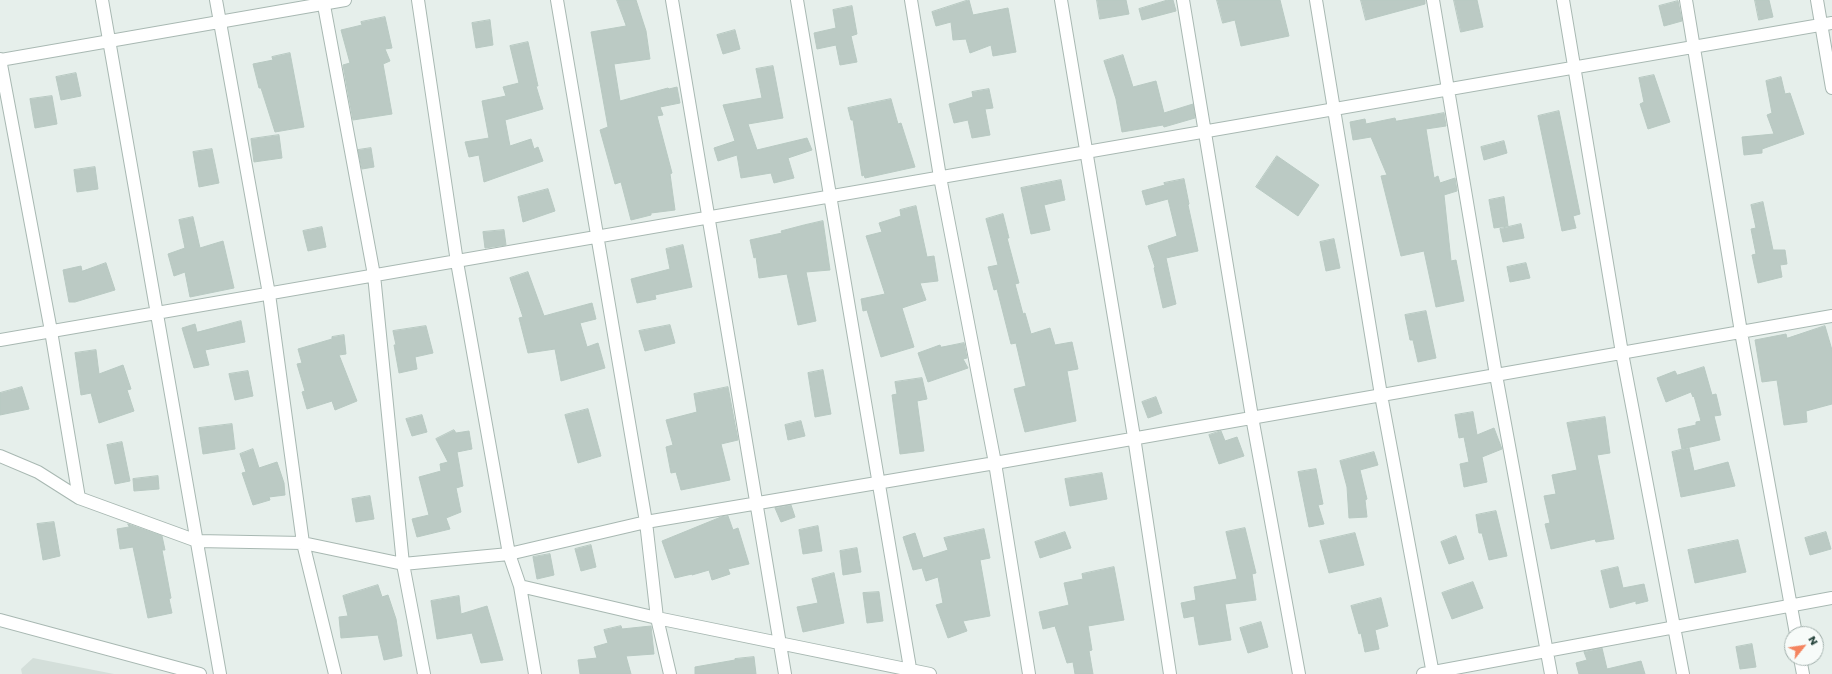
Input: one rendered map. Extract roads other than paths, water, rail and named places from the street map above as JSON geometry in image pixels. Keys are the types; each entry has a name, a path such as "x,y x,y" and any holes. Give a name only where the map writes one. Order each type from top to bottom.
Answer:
{"street":[{"path":"102,0 220,674"},
{"path":"216,0 269,294 303,543 334,674"},
{"path":"79,498 51,331 0,59 220,22 323,2 345,0"},
{"path":"418,0 457,262 509,554 520,586 535,674"},
{"path":"557,0 599,236 646,522 657,618 670,674"},
{"path":"672,0 755,503 785,674"},
{"path":"797,0 910,672"},
{"path":"910,0 940,177 995,463 1029,674"},
{"path":"1061,0 1134,437 1170,674"},
{"path":"1183,0 1206,131 1252,417 1299,674"},
{"path":"1316,0 1381,394 1430,673 1832,598"},
{"path":"1433,0 1496,375 1551,674"},
{"path":"1563,0 1622,353 1682,674"},
{"path":"1686,0 1740,332 1795,626"},
{"path":"1817,0 1827,24 1832,88"},
{"path":"323,2 374,275 402,564 424,674"},
{"path":"0,340 1827,24"},
{"path":"0,456 38,472 79,498 197,541 303,543 402,564 509,554 646,522 995,463 1134,437 1832,316"},
{"path":"520,586 657,618 779,642 910,672 930,674"},
{"path":"0,620 200,674"}]}
